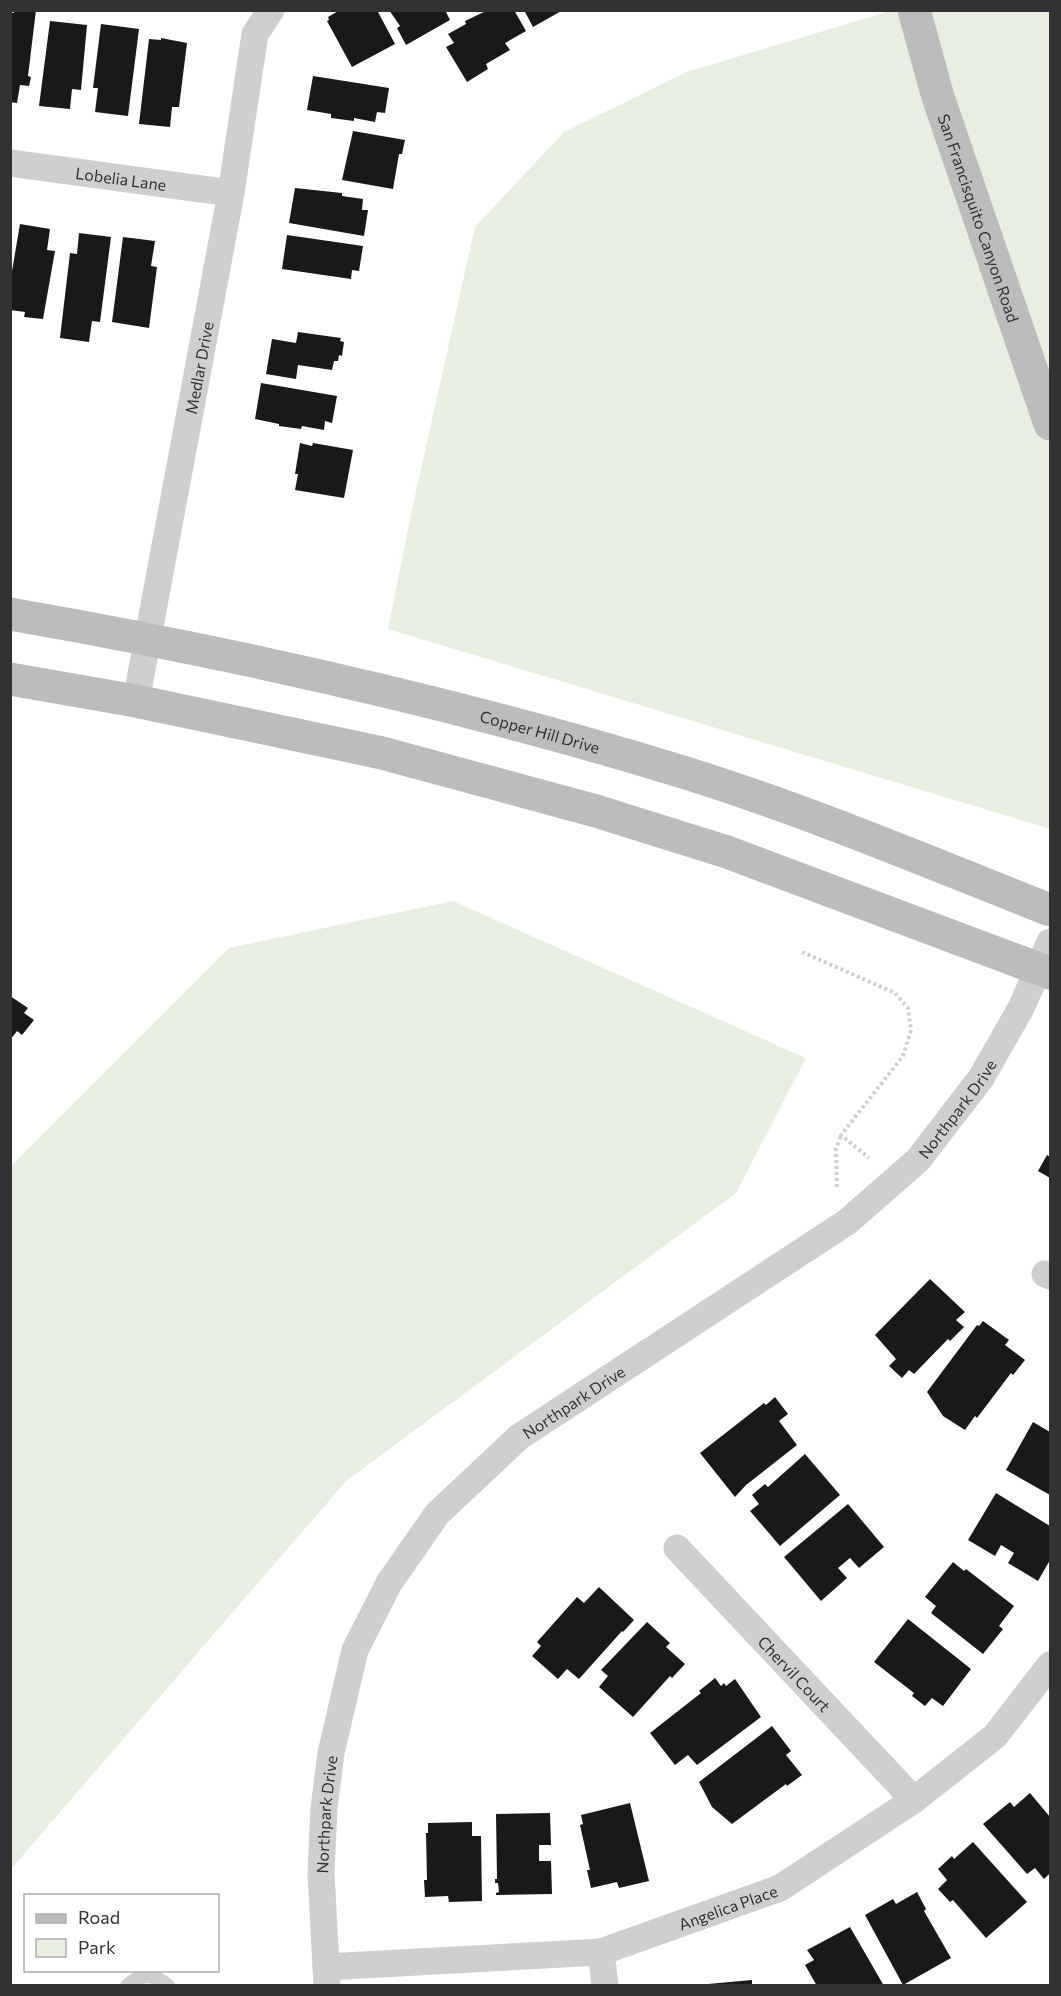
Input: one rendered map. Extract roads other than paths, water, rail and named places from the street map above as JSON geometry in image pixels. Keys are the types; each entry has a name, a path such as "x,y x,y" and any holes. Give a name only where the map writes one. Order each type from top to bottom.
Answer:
{"main road":[{"name":"San Francisquito Canyon Road","path":"914,10 938,97 1050,424"},
{"name":"Copper Hill Drive","path":"10,614 147,638 424,699 674,770 825,821 1050,910"},
{"path":"10,679 136,701 382,753 596,811 727,852 1047,961"}],"street":[{"name":"Medlar Drive","path":"136,701 231,193 255,34 272,10"},
{"name":"Lobelia Lane","path":"10,163 231,193"},
{"name":"Northpark Drive","path":"326,1977 321,1873 324,1808 331,1753 355,1650 389,1583 437,1514 519,1437 848,1222 918,1160 981,1078 1047,961"},
{"name":"Chervil Court","path":"677,1548 914,1800"},
{"name":"Angelica Place","path":"326,1977 601,1952 780,1888 914,1800 995,1736 1050,1665"},
{"path":"601,1952 605,1986"}],"lane":[{"path":"127,1986 145,1976 159,1977 168,1986"}]}
